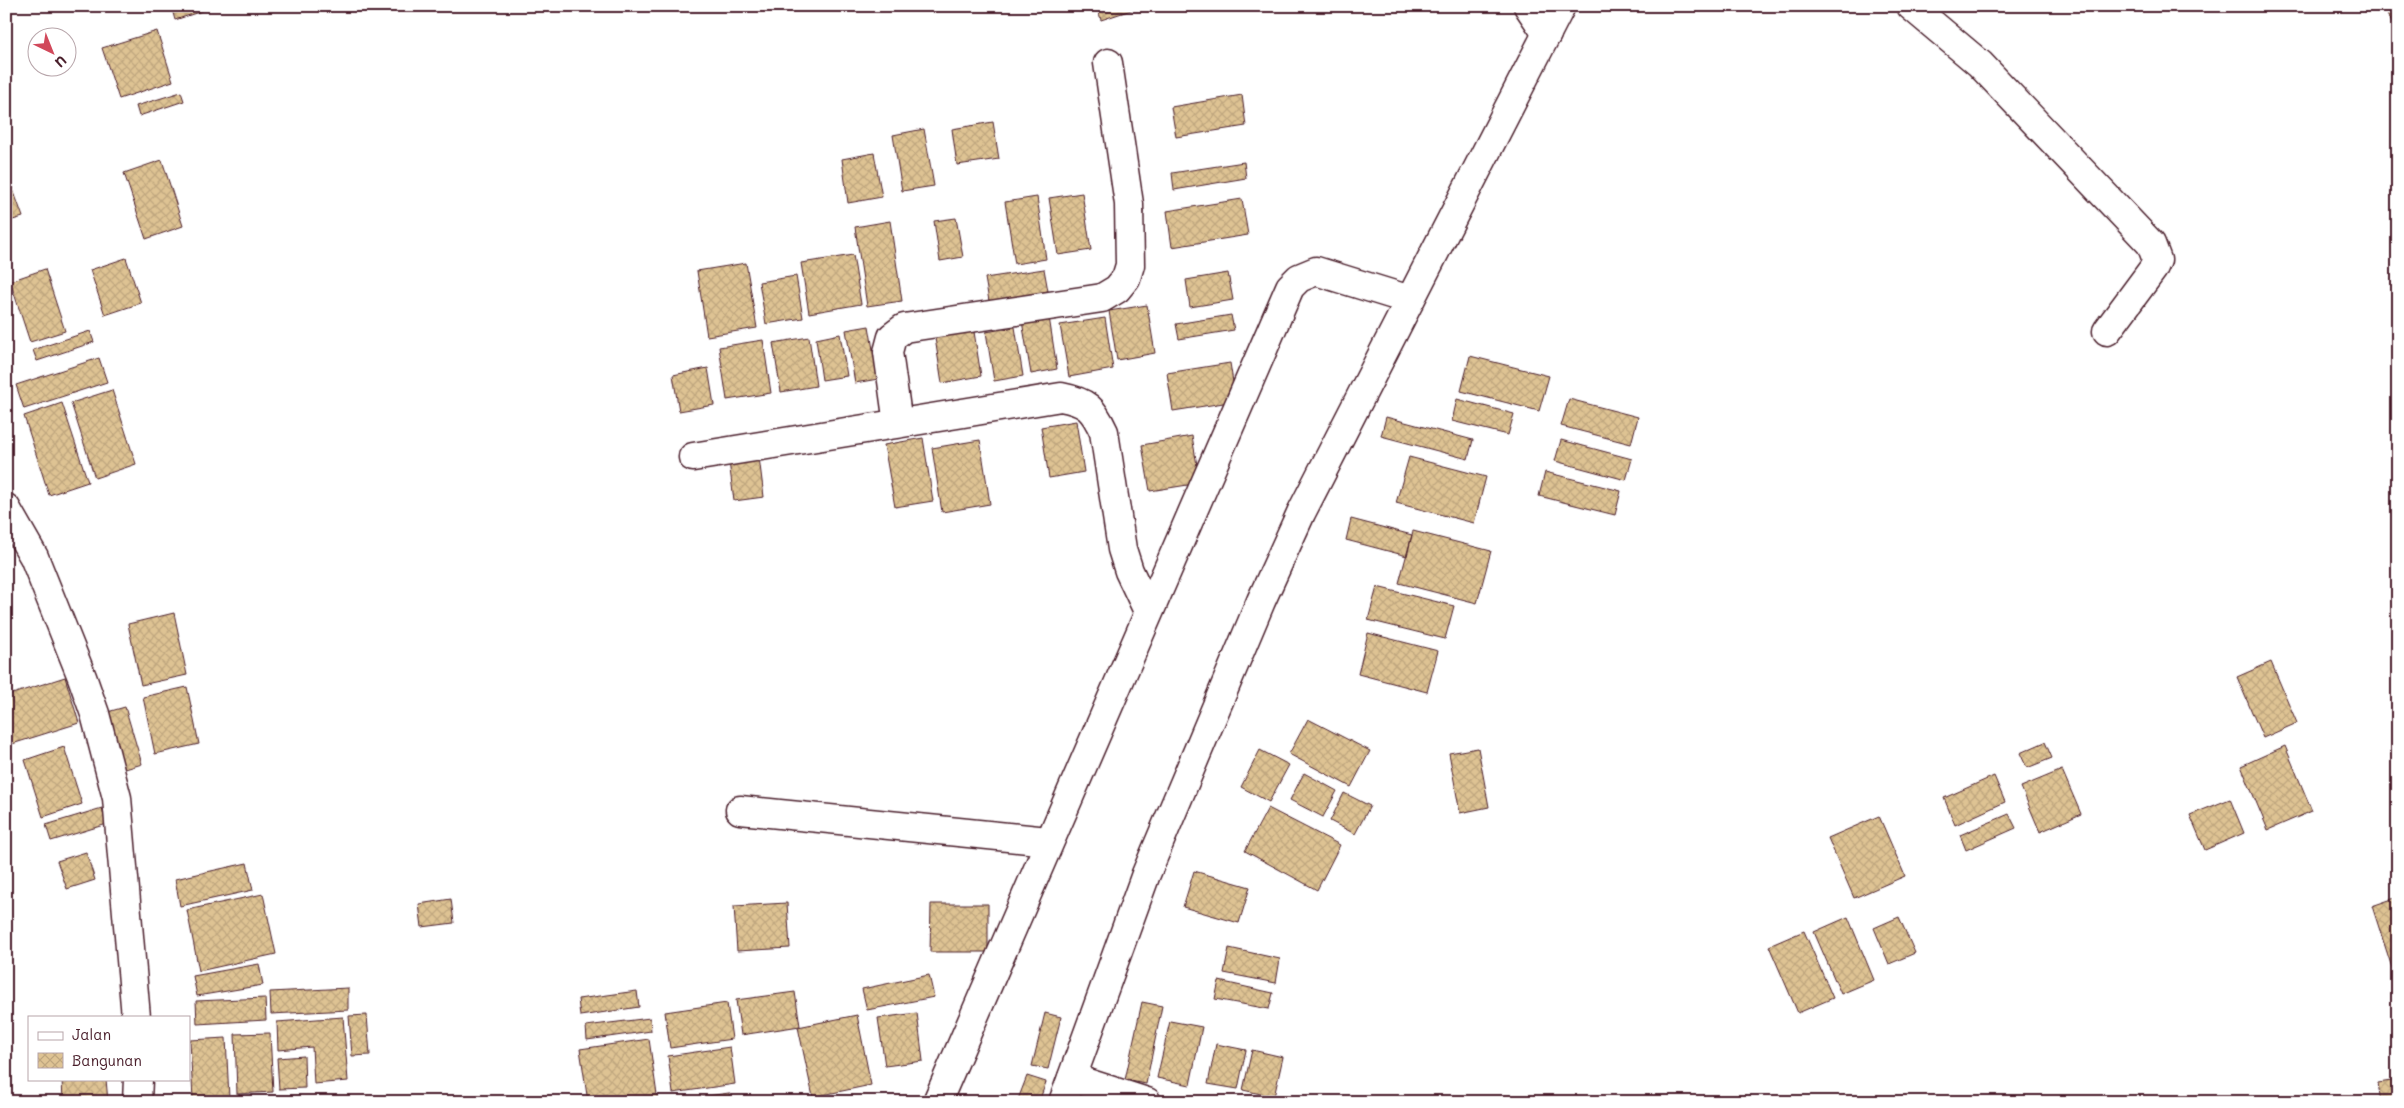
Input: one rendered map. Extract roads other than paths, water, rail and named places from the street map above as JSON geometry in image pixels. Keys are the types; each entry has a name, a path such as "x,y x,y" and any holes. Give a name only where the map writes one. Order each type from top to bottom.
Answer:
{"street":[{"path":"1528,6 1547,34"},
{"path":"1147,1102 1067,1090 1146,874 1261,601 1301,513 1561,6"},
{"path":"1911,6 1980,64 2151,244 2157,260 2153,268 2107,330"},
{"path":"898,424 888,352 892,337 904,328 1102,298 1117,289 1126,278 1130,266 1130,204 1108,63"},
{"path":"937,1102 1048,841 1290,287 1299,278 1316,272 1410,300"},
{"path":"693,457 1061,397 1086,405 1096,414 1104,432 1122,549 1129,571 1148,611"},
{"path":"6,508 34,557 82,677 95,714 118,798 136,1016"},
{"path":"740,810 1048,841"},
{"path":"137,1102 138,1080"}]}
